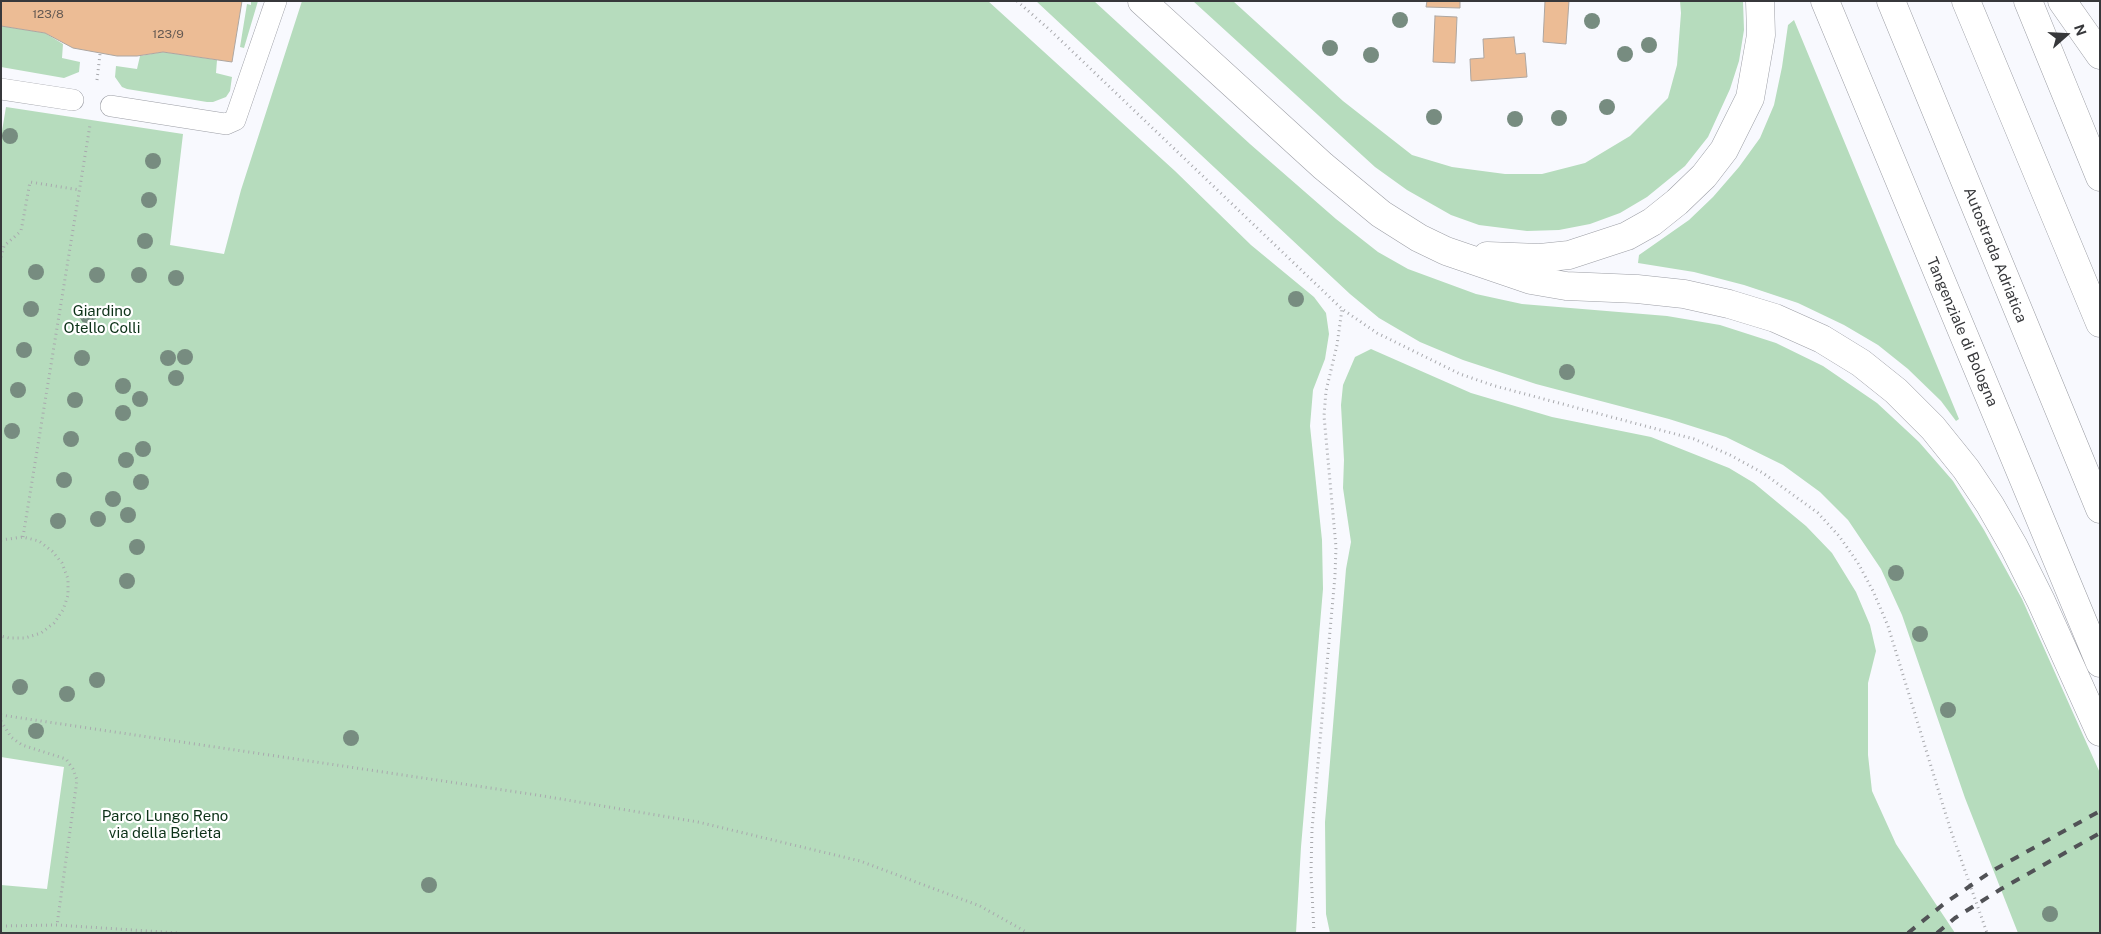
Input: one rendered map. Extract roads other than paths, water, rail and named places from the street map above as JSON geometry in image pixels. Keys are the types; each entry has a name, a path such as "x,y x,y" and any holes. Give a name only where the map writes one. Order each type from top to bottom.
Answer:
{"highway":[{"path":"1142,1 1367,203 1398,226 1446,251 1497,270 1531,280 1566,286 1638,289 1684,294 1729,304 1775,318 1822,339 1861,363 1896,391 1934,428 1990,505 2041,601 2100,732"},
{"path":"1446,251 1516,258 1569,255 1627,236 1652,222 1677,202 1704,176 1724,150 1750,98 1761,35 1760,1"},
{"name":"Tangenziale di Bologna","path":"1825,1 2100,662"},
{"name":"Autostrada Adriatica","path":"1891,1 2100,509"},
{"path":"1966,1 2100,323"},
{"path":"2028,1 2100,177"},
{"path":"2062,1 2100,55"}],"lane":[{"path":"111,106 226,124 235,120 276,1"},
{"path":"1,89 73,100"}],"railway":[{"path":"1908,933 1945,903 1992,871 2100,811"},
{"path":"1937,933 1955,918 2001,889 2100,833"}],"park label":[{"name":"Giardino Otello Colli","path":"102,320"},
{"name":"Parco Lungo Reno via della Berleta","path":"165,824"}]}
